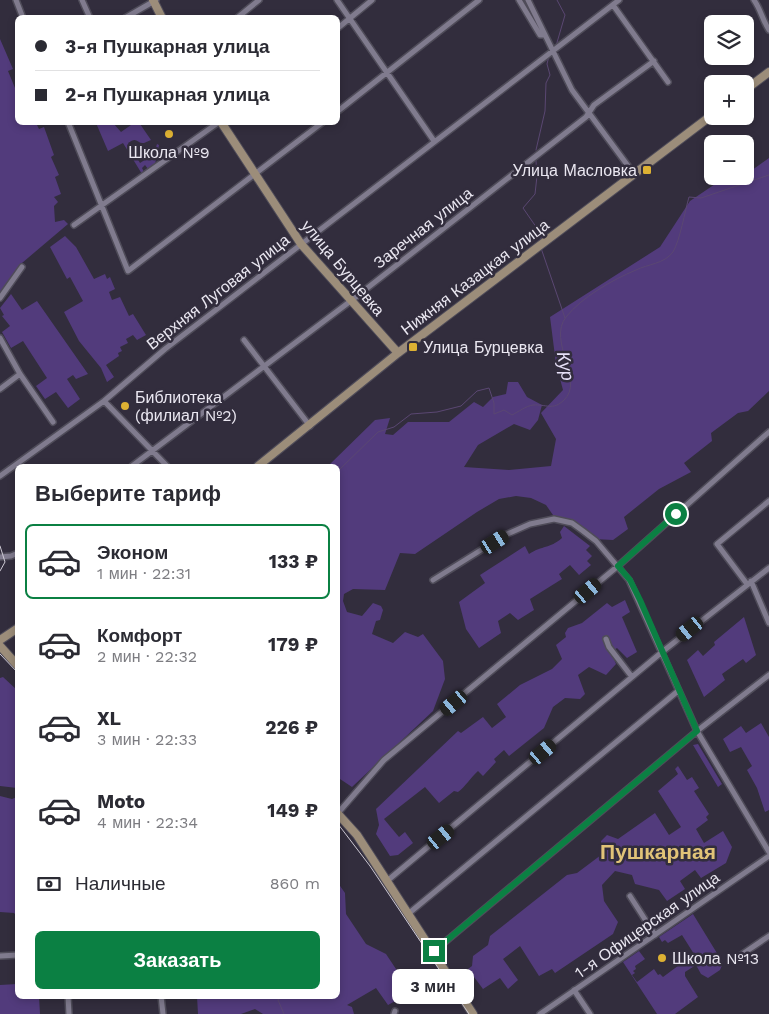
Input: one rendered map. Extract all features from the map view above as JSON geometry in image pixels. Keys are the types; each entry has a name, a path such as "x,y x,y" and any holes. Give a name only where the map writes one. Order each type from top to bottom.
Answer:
{"street":[{"path":"16,0 23,15"},
{"path":"82,0 89,15"},
{"path":"241,15 259,0"},
{"path":"338,0 434,141"},
{"path":"340,26 372,0"},
{"path":"340,109 479,0"},
{"path":"519,0 540,34 544,35"},
{"path":"528,0 542,24 544,35 564,76 634,174"},
{"name":"Верхняя Луговая улица","path":"17,464 104,401 162,352 619,0"},
{"path":"754,0 760,8 761,17 769,30"},
{"path":"130,15 155,1 161,15"},
{"path":"613,5 668,82"},
{"name":"Заречная улица","path":"135,464 352,300 586,117 594,105 654,61"},
{"path":"754,83 769,72"},
{"name":"Нижняя Казацкая улица","path":"261,464 398,353 704,121"},
{"path":"69,125 128,271 319,125"},
{"path":"74,224 216,125"},
{"name":"улица Бурцевка","path":"222,125 301,244 398,353"},
{"path":"0,298 22,267"},
{"path":"0,338 20,374 52,422"},
{"path":"244,340 310,426"},
{"path":"0,389 20,374"},
{"path":"104,401 165,464"},
{"path":"340,812 384,760 618,566 769,432"},
{"name":"Верхняя Луговая улица","path":"0,476 15,465"},
{"path":"769,502 717,544 749,582 769,624"},
{"path":"433,580 504,535 530,524 554,518 572,523 583,531 630,580 697,731 769,850"},
{"path":"0,557 15,555"},
{"path":"387,881 662,652 769,568"},
{"path":"0,640 15,630"},
{"path":"606,639 609,647 632,677"},
{"path":"0,646 15,663"},
{"path":"433,952 697,731 769,675"},
{"path":"408,914 678,691"},
{"path":"340,816 354,830 473,1014"},
{"name":"1-я Офицерская улица","path":"540,1014 769,856"},
{"path":"630,896 655,935"},
{"path":"741,955 769,936"},
{"path":"0,956 15,955"},
{"path":"574,990 590,1014"},
{"path":"68,999 69,1014"},
{"path":"161,999 163,1014"}],"shaded area":[{"path":"0,39 13,69 8,71 15,88 15,125 37,125 39,129 44,127 54,155 51,157 59,175 55,177 61,194 54,197 58,202 54,206 55,222 64,220 68,224 22,263 0,293"},
{"path":"97,125 115,125 121,132 131,125 141,125 151,140 141,143 133,140 128,143 140,163 154,154 157,144 159,145 155,164 148,169 145,165 142,168 144,172 142,174 123,143 108,151"},
{"path":"769,158 769,391 748,411 738,413 711,433 712,441 684,463 691,472 659,489 624,517 628,529 613,540 594,539 576,523 553,515 546,505 531,498 516,496 499,499 415,554 400,553 385,590 353,589 344,594 343,601 347,612 362,616 373,603 381,606 383,610 380,620 376,621 372,634 393,643 405,632 418,637 423,634 443,661 445,679 433,711 352,787 340,779 340,464 330,464 375,420 390,418 385,434 393,435 408,422 449,422 474,402 483,407 493,397 506,394 508,382 518,382 527,397 542,405 538,420 530,430 514,424 478,445 464,467 509,470 551,466 556,439 541,413 563,390 556,364 550,317 660,247 690,201 714,185 754,185 754,169"},
{"path":"65,236 76,247 94,279 105,274 107,279 110,277 115,289 109,292 112,300 120,297 129,316 133,314 146,335 137,340 133,335 126,339 128,343 120,347 122,351 118,353 119,356 106,365 114,377 107,382 101,368 79,341 64,312 83,301 70,277 67,279 50,247"},
{"path":"11,294 22,310 37,301 88,374 76,379 73,375 67,379 80,399 68,408 56,392 45,399 36,386 47,378 23,341 11,348 2,332 10,326 2,316 4,315 0,308"},
{"path":"564,526 590,546 586,550 592,556 587,561 591,565 579,575 570,565 559,574 562,579 530,599 534,610 518,620 510,613 498,621 501,633 479,648 466,629 459,602 485,583 480,575 525,546 529,554 553,544 562,538 560,532"},
{"path":"625,600 630,612 622,617 637,652 627,658 617,648 611,652 616,664 606,675 589,667 578,675 585,694 580,699 565,698 553,707 544,728 509,756 504,750 494,759 496,762 483,776 478,771 458,792 454,791 439,803 425,787 384,819 399,837 405,832 413,843 398,855 390,856 376,834 379,825 376,809 458,731 461,733 483,717 492,728 506,717 497,704 520,685 552,669 562,659 556,645 566,637 565,633 568,628 582,623 607,603 612,607"},
{"path":"744,617 756,655 746,663 743,659 722,674 725,680 704,697 687,660 698,650 703,656 715,645 714,642"},
{"path":"3,677 15,688 15,788 0,786 0,678"},
{"path":"761,723 769,737 769,810 765,812 757,788 747,770 752,766 741,747 730,752 723,739 741,726 746,733"},
{"path":"698,744 722,784 718,787 693,745"},
{"path":"678,766 687,780 692,777 699,788 694,791 709,814 706,817 708,820 696,829 704,843 723,831 732,847 726,863 701,878 695,870 680,881 685,889 667,901 659,890 635,884 632,875 615,871 602,885 604,901 618,922 613,934 555,973 552,969 539,976 520,946 503,959 518,980 508,989 500,978 483,989 468,969 472,966 473,956 488,945 490,936 567,875 577,873 601,855 601,841 607,835 618,839 655,813 669,835 681,827 658,791 678,774 675,769"},
{"path":"0,796 12,799 15,798 15,914 0,912"},
{"path":"340,886 345,893 346,914 366,944 386,954 398,972 409,973 408,994 388,1005 376,988 347,1005 352,1007 354,1014 263,1014 255,1009 241,1014 198,1014 197,999 340,999"},
{"path":"693,914 723,963 720,970 708,978 701,974 696,965 685,972 685,976 698,997 675,1014 657,1014 623,962 639,951 645,959 635,966 636,969 633,971 635,973 632,975 637,982 654,969 658,975 660,974 663,977 694,954 682,935 668,943 665,940 662,942 659,937"},
{"path":"15,984 15,999 39,999 40,1014 0,1014 0,985"}],"waterway":[{"path":"556,46 565,15 557,0"},
{"path":"536,150 545,111 546,83 550,75 547,64 549,56"},
{"path":"536,161 535,194 523,208 541,234 541,239"},
{"name":"Кур","path":"340,469 378,432 394,427 411,414 437,412 461,406 477,391 489,388 494,403 494,414 504,410 512,415 530,406 553,406 560,403 569,392 570,382 561,337 561,327 566,317 580,303 608,284 669,256 673,252 678,240 689,197 701,198 769,175"},
{"path":"541,248 565,318"},
{"path":"278,999 284,1014"}],"tram line":[{"path":"0,546 5,562 0,571"},
{"path":"0,654 15,670"},
{"path":"340,827 370,866 469,1014"}],"place":[{"name":"Школа №9","path":"169,134"},
{"name":"Улица Масловка","path":"647,170"},
{"name":"Улица Бурцевка","path":"413,347"},
{"name":"Библиотека (филиал №2)","path":"125,406"},
{"name":"Школа №13","path":"662,958"}],"district":[{"name":"Пушкарная","path":"658,851"}],"route":[{"path":"434,951 697,731 640,600 630,580 618,566 676,514"}]}
